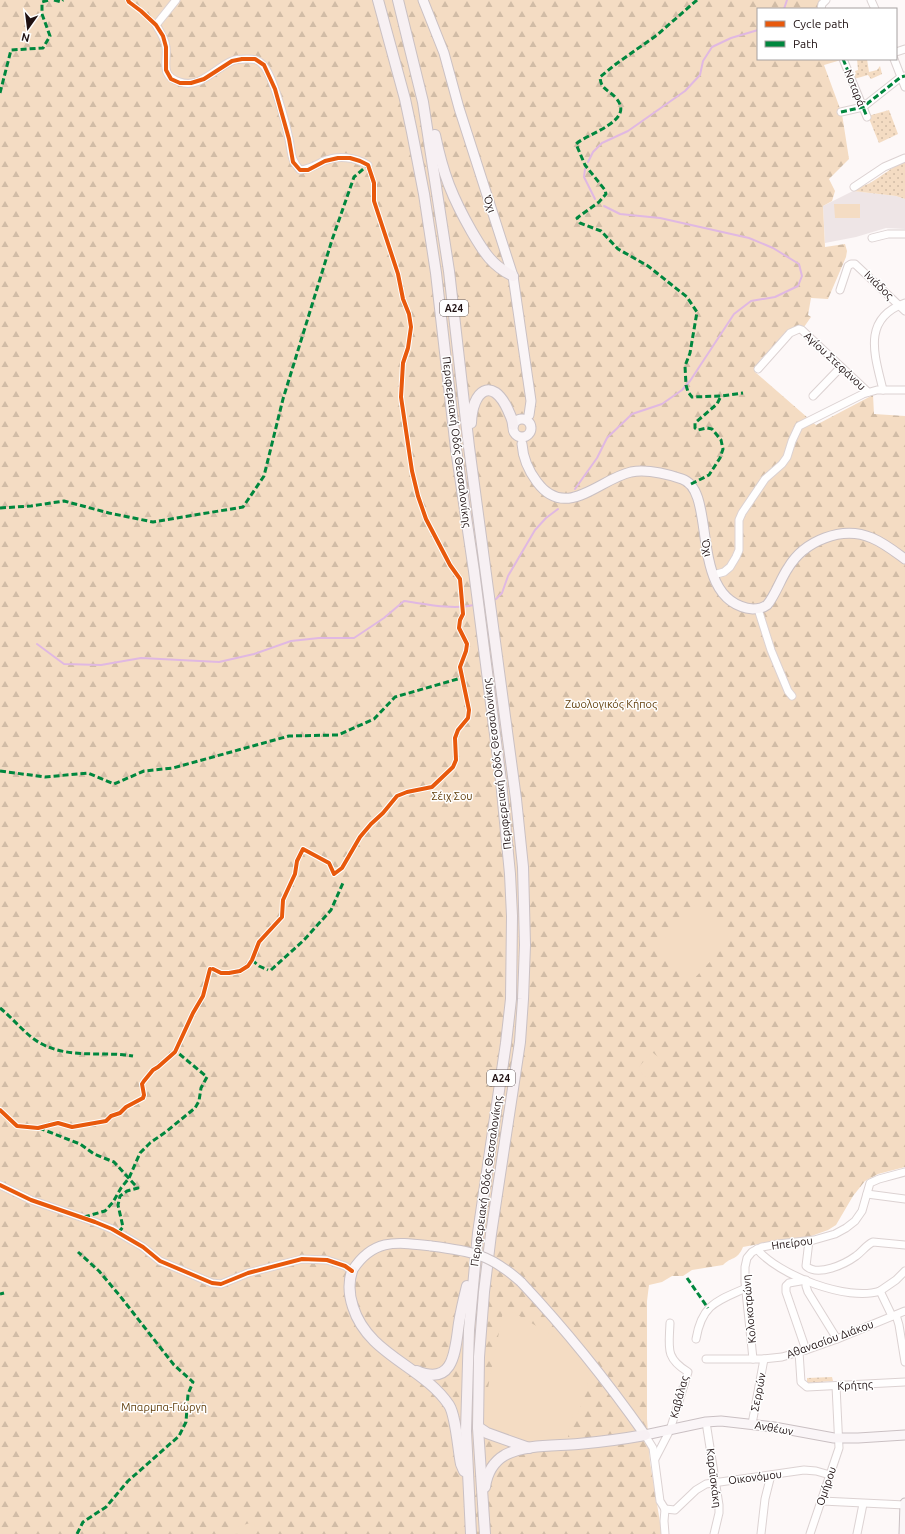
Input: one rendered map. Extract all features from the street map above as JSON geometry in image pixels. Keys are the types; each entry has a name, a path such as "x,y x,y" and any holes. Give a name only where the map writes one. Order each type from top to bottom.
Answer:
{"highway":[{"name":"Περιφερειακή Οδός Θεσσαλονίκης","path":"378,0 405,99 424,194 436,273 456,449 474,571 501,781 510,874 512,970 506,1043 475,1258 469,1330 466,1431 471,1534"},
{"name":"Περιφερειακή Οδός Θεσσαλονίκης","path":"398,0 423,102 449,271 469,446 516,799 523,867 525,945 520,1042 484,1292 479,1357 478,1427 485,1532"},
{"path":"410,47 417,58 421,70 441,162 452,194 461,213 491,261 503,271 513,276"},
{"path":"469,446 473,408 476,399 483,391 490,391 499,394 505,404 513,425"},
{"path":"403,1364 418,1372 432,1375 442,1373 450,1365 455,1349 460,1316 475,1258"},
{"path":"352,1271 349,1285 350,1296 354,1311 362,1328 377,1344 437,1390 450,1405 455,1420 461,1464 468,1481"},
{"path":"478,1427 529,1448"},
{"path":"485,1532 484,1490 490,1469 506,1454 529,1448 580,1444 645,1435"}],"main road":[{"name":"Όχι","path":"423,0 444,53 459,108 513,276 530,401 528,419"},
{"path":"528,419 531,433 522,439 513,431 513,425 517,420 528,419"},
{"name":"Όχι","path":"522,439 523,456 534,478 544,491 558,498 569,499 578,497 614,478 634,472 664,474 689,482 694,489 699,503 713,575 722,592 728,598 743,606 758,608"},
{"path":"758,608 763,607 768,603 796,557 813,544 829,536 846,534 866,536 883,544 905,559"},
{"path":"352,1271 363,1256 377,1247 390,1244 403,1243 431,1246 470,1252 486,1257 505,1268 552,1316 619,1398 645,1435"},
{"name":"Ανθέων","path":"645,1435 706,1422 725,1421 752,1424 815,1436 840,1438 903,1435"},
{"path":"904,1534 905,1504"}],"street":[{"path":"176,0 156,25 163,36 166,47 166,70 171,79 180,83 191,83 204,78 232,61 255,59 264,65 275,89 289,139 293,162 300,170 308,170 325,161 338,158 350,158 368,165"},
{"name":"Νοταρά","path":"843,60 866,117"},
{"path":"895,60 903,76 905,87"},
{"path":"842,112 863,107 903,76"},
{"path":"854,187 884,168 905,158"},
{"path":"872,238 886,234 905,234"},
{"name":"Ινιάδος","path":"838,287 848,266 852,264 858,265 902,304 905,311"},
{"path":"883,390 875,352 874,333 885,315 902,304"},
{"name":"Αγίου Στεφάνου","path":"758,369 790,333 796,329 802,330 868,392"},
{"path":"812,396 841,367"},
{"path":"713,575 724,572 730,567 736,557 739,550 739,520 742,513 765,479 782,464 787,457 799,426 857,396 868,392 905,390"},
{"path":"758,608 770,650 788,691 792,696"},
{"name":"Ηπείρου","path":"747,1258 757,1249 778,1244 809,1241 835,1234 850,1225 862,1210 868,1185 872,1182 905,1172"},
{"path":"0,1185 31,1200 112,1229 143,1247 160,1261 212,1283 221,1284 229,1282 248,1273 302,1259 327,1260 341,1264 352,1271"},
{"path":"867,1194 905,1199"},
{"path":"809,1241 806,1267 818,1270 832,1268 845,1263 873,1242 905,1245"},
{"path":"757,1249 771,1263 806,1280 832,1290 848,1293 880,1291 892,1283 905,1271"},
{"name":"Κολοκοτρώνη","path":"747,1258 745,1267 746,1288 753,1359"},
{"path":"806,1280 808,1292 837,1339"},
{"path":"806,1280 789,1283 786,1287 789,1302 806,1350"},
{"path":"696,1339 700,1321 707,1310 722,1299 746,1288"},
{"path":"880,1291 900,1314 905,1362"},
{"name":"Αθανασίου Διάκου","path":"706,1359 777,1358 837,1339 900,1314"},
{"name":"Καβάλας","path":"670,1323 671,1356 678,1366 688,1372 670,1430"},
{"name":"Κρήτης","path":"799,1352 801,1382 805,1386 836,1386 905,1382"},
{"name":"Σερρών","path":"752,1424 764,1359"},
{"name":"Ομήρου","path":"810,1534 839,1448 840,1438 836,1386"},
{"name":"Καραϊσκάκη","path":"706,1422 719,1509 714,1534"},
{"path":"655,1459 670,1430"},
{"path":"645,1435 652,1445 655,1459 660,1500 665,1509 665,1534"},
{"name":"Οικονόμου","path":"665,1509 675,1510 701,1486 716,1482 804,1470 816,1471 830,1475"},
{"path":"761,1534 765,1500 771,1475"},
{"path":"822,1501 863,1504 905,1504"},
{"path":"857,1534 863,1504"}],"shaded area":[{"path":"853,191 896,196 905,199 905,229 886,228 856,237 825,243 823,206"}],"green space":[{"name":"Σέιχ Σου","path":"0,0 820,0 817,8 757,8 757,60 841,60 824,65 842,114 849,159 829,179 835,191 832,201 823,206 825,247 845,244 847,251 846,257 828,299 811,298 808,315 811,317 804,327 793,327 760,360 755,372 816,425 873,395 874,414 905,416 905,1167 878,1174 865,1181 853,1196 836,1225 828,1230 806,1238 785,1239 743,1247 739,1254 723,1265 692,1270 683,1276 672,1276 662,1282 649,1285 647,1301 647,1419 650,1462 662,1534 0,1534"},
{"path":"857,60 867,60 869,72 877,70 880,66 882,74 871,79 868,75 854,79 853,76 856,74 855,71 858,70"},
{"path":"889,110 898,134 879,143 868,116"},
{"path":"905,161 905,199 896,196 853,191 870,183"},
{"path":"834,204 860,204 860,218 835,218"},
{"path":"695,905 732,938 692,981 656,948"},
{"path":"652,1052 663,1061 647,1078 637,1069"},
{"path":"504,1307 572,1347 598,1381 591,1386 588,1383 578,1414 573,1413 568,1437 530,1440 489,1429 484,1425 484,1408"},
{"path":"832,1377 833,1381 807,1383 807,1378"},
{"path":"254,1522 257,1533 234,1534 232,1528"}],"waterway":[{"path":"784,8 787,0"},
{"path":"588,162 593,152 602,143 628,131 685,91 700,75 703,61 712,47 731,38 757,30"},
{"path":"585,169 584,177 595,199"},
{"path":"575,489 597,458 607,438 632,414 662,404 682,390 690,381 734,314 751,301 775,297 798,286 802,276 799,264 773,248 749,238 660,218 620,214 604,206"},
{"path":"492,600 496,599 502,593 508,576 535,530 546,518 558,509"},
{"path":"37,644 64,664 101,665 141,658 219,662 254,654 291,641 319,638 354,638 384,618 404,601 448,607 474,605"}],"marked path":[{"path":"0,93 11,50 43,48 50,36 42,14 42,2 49,0"},
{"path":"54,0 61,2 63,0"},
{"path":"697,0 657,35 600,77 603,87 616,98 621,106 620,113 608,126 576,144 585,165 605,190 606,194 599,202 577,218 580,223 601,231 618,249 648,266 687,297 697,312 690,353 685,366 686,385 688,392 692,397 721,396 743,393"},
{"path":"843,60 867,117"},
{"path":"841,112 863,107 901,77 905,76"},
{"path":"0,508 31,506 64,501 109,513 153,522 243,507 264,476 283,399 332,240 354,177 368,165"},
{"path":"691,484 709,475 720,458 723,449 721,440 712,429 707,428 698,430 695,428 695,423 717,404 721,396"},
{"path":"0,771 45,777 88,773 114,784 144,771 173,768 289,736 338,735 374,719 395,697 461,678 462,681"},
{"path":"271,970 304,940 331,910 343,883"},
{"path":"252,960 259,966 268,970"},
{"path":"0,1008 36,1041 53,1049 75,1053 133,1056"},
{"path":"84,1217 105,1211 129,1178 140,1153 150,1143 195,1108 199,1101 201,1088 207,1077 177,1052"},
{"path":"39,1128 80,1144 94,1154 114,1162 138,1188 127,1191 120,1196 118,1205 123,1227 118,1233"},
{"path":"77,1534 83,1522 106,1507 128,1481 179,1436 186,1422 188,1394 193,1382 174,1365 99,1271 78,1252"},
{"path":"687,1278 708,1308"},
{"path":"0,1294 4,1293"}],"cycle path":[{"path":"128,0 156,25 163,36 166,47 166,70 171,79 180,83 191,83 204,79 232,61 242,59 255,59 264,65 275,89 289,139 293,162 300,170 308,170 325,161 338,158 350,158 368,165 374,183 374,201 398,274 411,327 408,348 403,363 401,397 412,471 418,496 426,519 450,565 460,579 463,614 460,620 459,628 467,644 460,667 469,710 468,718 458,730 455,738 456,760 453,767 432,787 407,792 397,796 360,837 342,868 334,874 329,863 303,849 297,861 295,874 283,900 282,917 259,942 248,966 240,971 229,973 221,973 213,969"},
{"path":"0,1110 17,1126 38,1128 58,1123 72,1127 106,1121 111,1116 120,1113 126,1107 143,1098 144,1095 142,1084 153,1070 175,1052 193,1013 203,996 210,969"},
{"path":"0,1185 31,1200 112,1229 143,1247 160,1261 212,1283 221,1284 248,1273 302,1259 327,1260 345,1266 352,1271"}],"park label":[{"name":"Ζωολογικός Κήπος","path":"611,704"},
{"name":"Μπαρμπα-Γιώργη","path":"164,1407"}]}
